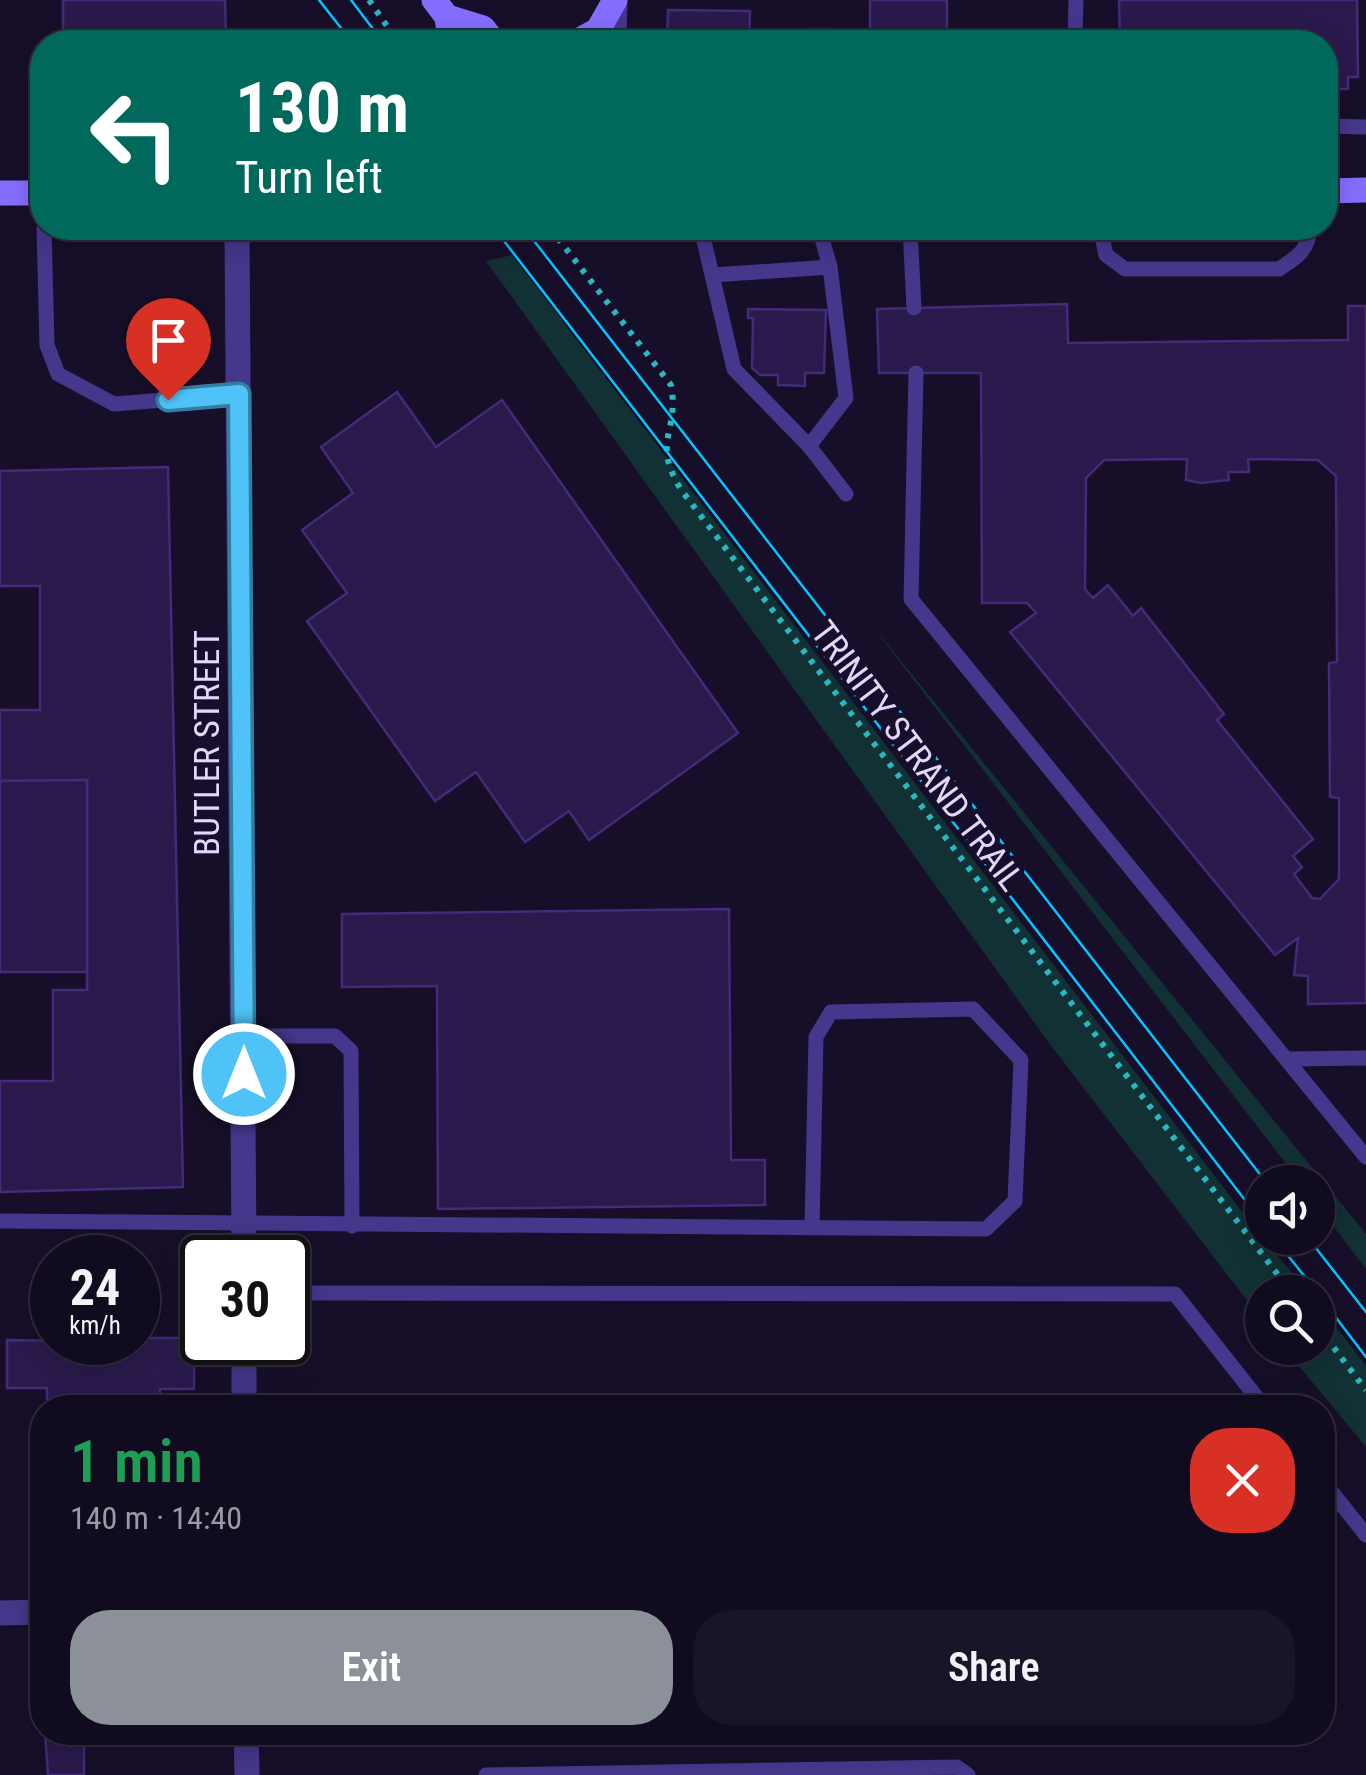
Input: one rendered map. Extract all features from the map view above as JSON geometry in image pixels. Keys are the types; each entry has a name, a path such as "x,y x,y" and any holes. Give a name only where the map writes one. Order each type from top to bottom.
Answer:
{"main road":[{"path":"598,30 615,0"},
{"path":"444,20 485,30"},
{"path":"1338,191 1366,190"},
{"path":"0,193 30,193"}],"street":[{"path":"614,30 615,0"},
{"name":"BUTLER STREET","path":"237,240 244,1235"},
{"path":"244,1365 244,1395"},
{"path":"0,1613 30,1612"},
{"path":"246,1745 246,1775"}],"lane":[{"path":"1075,30 1076,0"},
{"path":"1338,126 1366,126"},
{"path":"44,240 47,345 58,374 114,404 239,394"},
{"path":"705,240 734,369 809,446 846,494"},
{"path":"809,446 846,398 830,267 822,240"},
{"path":"911,240 914,308"},
{"path":"1103,240 1106,255 1124,269 1278,269 1300,256 1308,240"},
{"path":"712,275 830,267"},
{"path":"916,373 911,600 1366,1157"},
{"path":"0,1221 352,1226 812,1228 986,1228 1015,1201 1020,1060 974,1010 832,1012 816,1037 812,1228"},
{"path":"243,1036 335,1036 351,1051 352,1226"},
{"path":"1288,1059 1366,1058"},
{"path":"310,1292 1176,1294 1255,1395"},
{"path":"1335,1496 1366,1535"},
{"path":"486,1775 957,1767 968,1775"}],"path":[{"path":"369,0 390,30"},
{"name":"TRINITY STRAND TRAIL","path":"560,240 671,386 674,404 664,445 668,468 682,491 1278,1275"},
{"path":"1335,1349 1366,1390"}],"green space":[{"path":"512,255 1245,1216 1245,1255 1277,1255 1294,1275 1245,1275 1245,1298 1046,1039 486,261"},
{"path":"867,619 1310,1165 1287,1165"},
{"path":"1335,1196 1366,1234 1366,1269 1335,1228"},
{"path":"1335,1325 1366,1366 1366,1447 1335,1410 1335,1395 1323,1395 1298,1365 1335,1365"}],"building":[{"path":"63,0 225,0 226,30 63,30"},
{"path":"870,0 947,0 947,30 870,30"},
{"path":"1119,0 1357,0 1358,77 1348,77 1348,89 1338,89 1338,30 1120,30"},
{"path":"668,10 750,11 749,30 667,30"},
{"path":"1067,304 1068,343 1348,340 1348,306 1366,306 1366,1003 1308,1004 1308,976 1294,975 1298,938 1275,955 1010,632 1036,613 1027,603 982,603 981,373 879,373 877,309","holes":["1187,459 1186,480 1229,480 1228,472 1249,472 1248,459 1318,460 1336,476 1337,662 1329,663 1330,797 1339,798 1339,879 1320,899 1312,898 1294,874 1302,867 1293,856 1313,839 1217,720 1224,714 1141,608 1133,616 1108,585 1093,598 1085,589 1086,478 1104,460"]},
{"path":"748,309 826,310 824,373 805,373 805,386 778,385 778,375 760,375 752,368 753,318 748,318"},
{"path":"397,392 436,447 502,400 738,733 589,840 569,811 525,842 476,772 435,801 307,621 347,593 302,530 353,493 321,447"},
{"path":"168,467 183,1187 0,1192 0,1081 53,1081 53,990 87,990 87,780 0,781 0,710 40,710 40,586 0,586 0,471"},
{"path":"87,780 87,972 0,972 0,781"},
{"path":"729,909 731,1160 765,1160 765,1205 438,1209 437,986 342,987 342,914"},
{"path":"160,1338 180,1338 180,1365 194,1365 194,1389 160,1389 160,1395 47,1395 47,1388 7,1388 7,1340 30,1340 30,1365 160,1365"},
{"path":"46,1745 84,1745 84,1775 48,1775"}],"tram line":[{"path":"319,0 343,30"},
{"path":"351,0 374,30"},
{"path":"503,240 1245,1200"},
{"path":"533,240 1253,1165"},
{"path":"1288,1255 1303,1275"},
{"path":"1321,1255 1366,1312"},
{"path":"1335,1316 1366,1357"}],"route":[{"path":"168,400 239,394 244,1074"}]}
